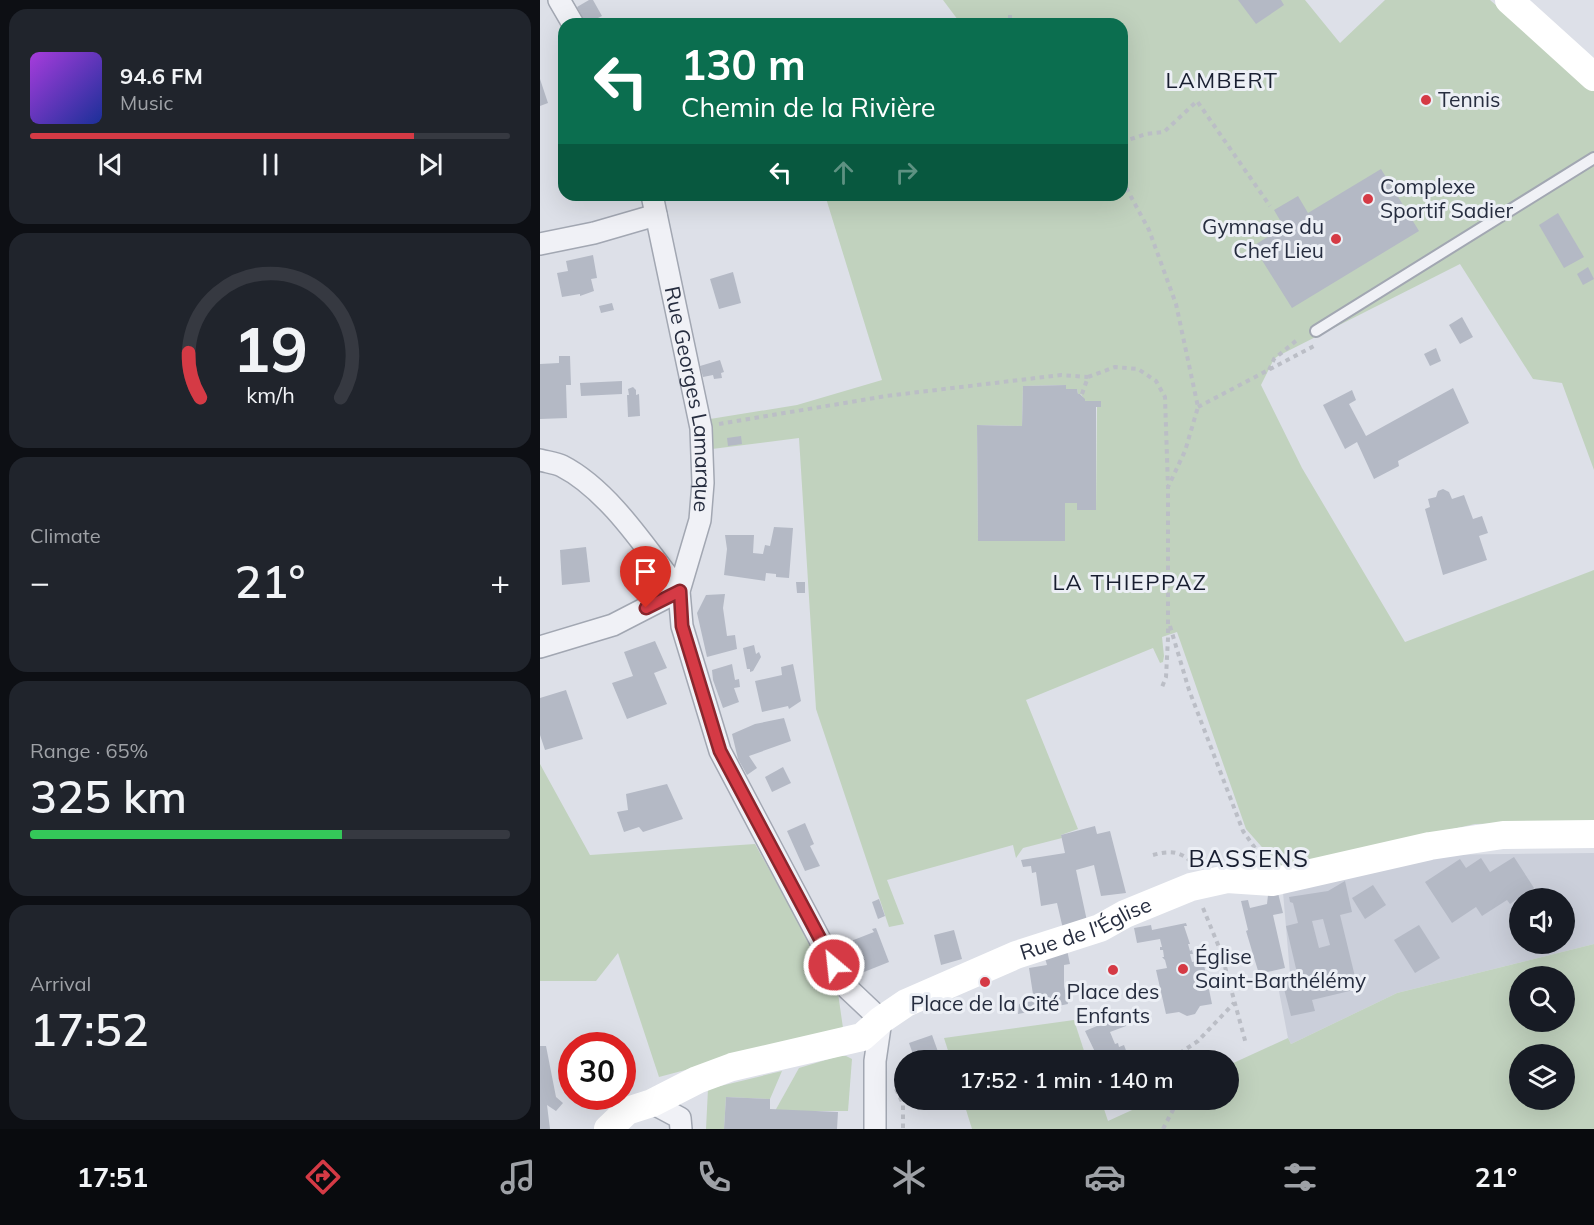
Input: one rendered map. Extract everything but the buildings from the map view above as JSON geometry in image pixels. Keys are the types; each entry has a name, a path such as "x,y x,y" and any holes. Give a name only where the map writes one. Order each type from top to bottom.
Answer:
{"street":[{"path":"559,0 570,18"},
{"path":"1509,0 1594,77"},
{"path":"540,244 594,233 654,205"},
{"name":"Rue Georges Lamarque","path":"654,205 701,428 703,483 700,520 680,591 682,626 720,751 844,985 881,1020"},
{"path":"540,460 561,465 606,499 680,591 613,624 540,647"},
{"name":"Rue de l'Église","path":"608,1129 627,1112 652,1103 697,1080 732,1067 862,1037 881,1020 906,1004 1004,960 1100,928 1125,914 1191,887 1227,879 1272,882 1451,843 1503,835 1594,834"},
{"path":"875,1129 875,1061 881,1020"},
{"path":"652,1103 680,1118 681,1129"}],"lane":[{"path":"1316,331 1594,158"}],"path":[{"path":"1128,140 1146,134 1164,132 1197,101 1269,206"},
{"path":"1129,192 1149,230 1176,304 1198,407 1185,451 1168,488"},
{"path":"1268,371 1274,359 1297,340"},
{"path":"1198,407 1316,345"},
{"path":"701,428 886,396 1061,375 1088,377 1115,368 1138,369 1156,381 1165,397 1168,620 1166,677 1162,687"},
{"path":"1083,394 1088,377"},
{"path":"1168,620 1190,690 1243,831 1269,865 1272,882"},
{"path":"1191,887 1210,920 1246,1044"},
{"path":"1184,1050 1198,1041 1234,1003"},
{"path":"903,1110 903,1129"},
{"path":"1163,1129 1173,1110"}],"shaded area":[{"path":"1594,853 1594,944 1575,949 1575,888 1509,888 1509,954 1554,954 1397,993 1291,1044 1277,981 1290,974 1283,892 1429,855"}],"green space":[{"path":"943,0 1305,0 1340,43 1385,0 1490,0 1594,89 1594,470 1562,383 1533,379 1460,264 1278,356 1274,359 1261,385 1302,468 1405,642 1594,570 1594,821 1475,824 1284,867 1275,862 1246,829 1177,632 1162,637 1163,662 1160,663 1153,648 1026,700 1078,829 1061,835 1062,838 1023,848 1016,858 1013,845 887,880 904,924 889,927 816,709 799,438 712,449 710,419 797,405 882,380 827,201 1128,201 1128,18 956,18","holes":["1066,385 1066,389 1077,389 1078,394 1081,394 1085,401 1101,401 1101,407 1097,407 1096,510 1077,510 1077,503 1065,503 1065,541 978,541 977,425 1022,426 1023,386"]},
{"path":"540,764 590,855 755,844 838,993 843,1028 659,1077 618,953 596,981 540,981"},
{"path":"1594,944 1594,1129 972,1129 966,1110 1104,1110 1108,1121 1132,1110 1239,1110 1239,1060 1288,1038 1291,1044 1397,993 1554,954 1575,954 1575,949"},
{"path":"1074,1020 1084,1050 948,1050 944,1038"},
{"path":"839,1056 852,1059 848,1111 775,1111 799,1068"},
{"path":"782,1071 770,1099 726,1097 724,1129 706,1129 708,1089"}],"place":[{"name":"Tennis","path":"1426,100"},
{"name":"Complexe Sportif Sadier","path":"1368,199"},
{"name":"Gymnase du Chef Lieu","path":"1336,239"},
{"name":"Église Saint-Barthélémy","path":"1183,969"},
{"name":"Place des Enfants","path":"1113,970"},
{"name":"Place de la Cité","path":"985,982"}],"district":[{"name":"LAMBERT","path":"1222,80"},
{"name":"LA THIEPPAZ","path":"1130,582"},
{"name":"BASSENS","path":"1249,859"}],"route":[{"path":"646,608 680,591 682,626 720,751 834,965"}]}
